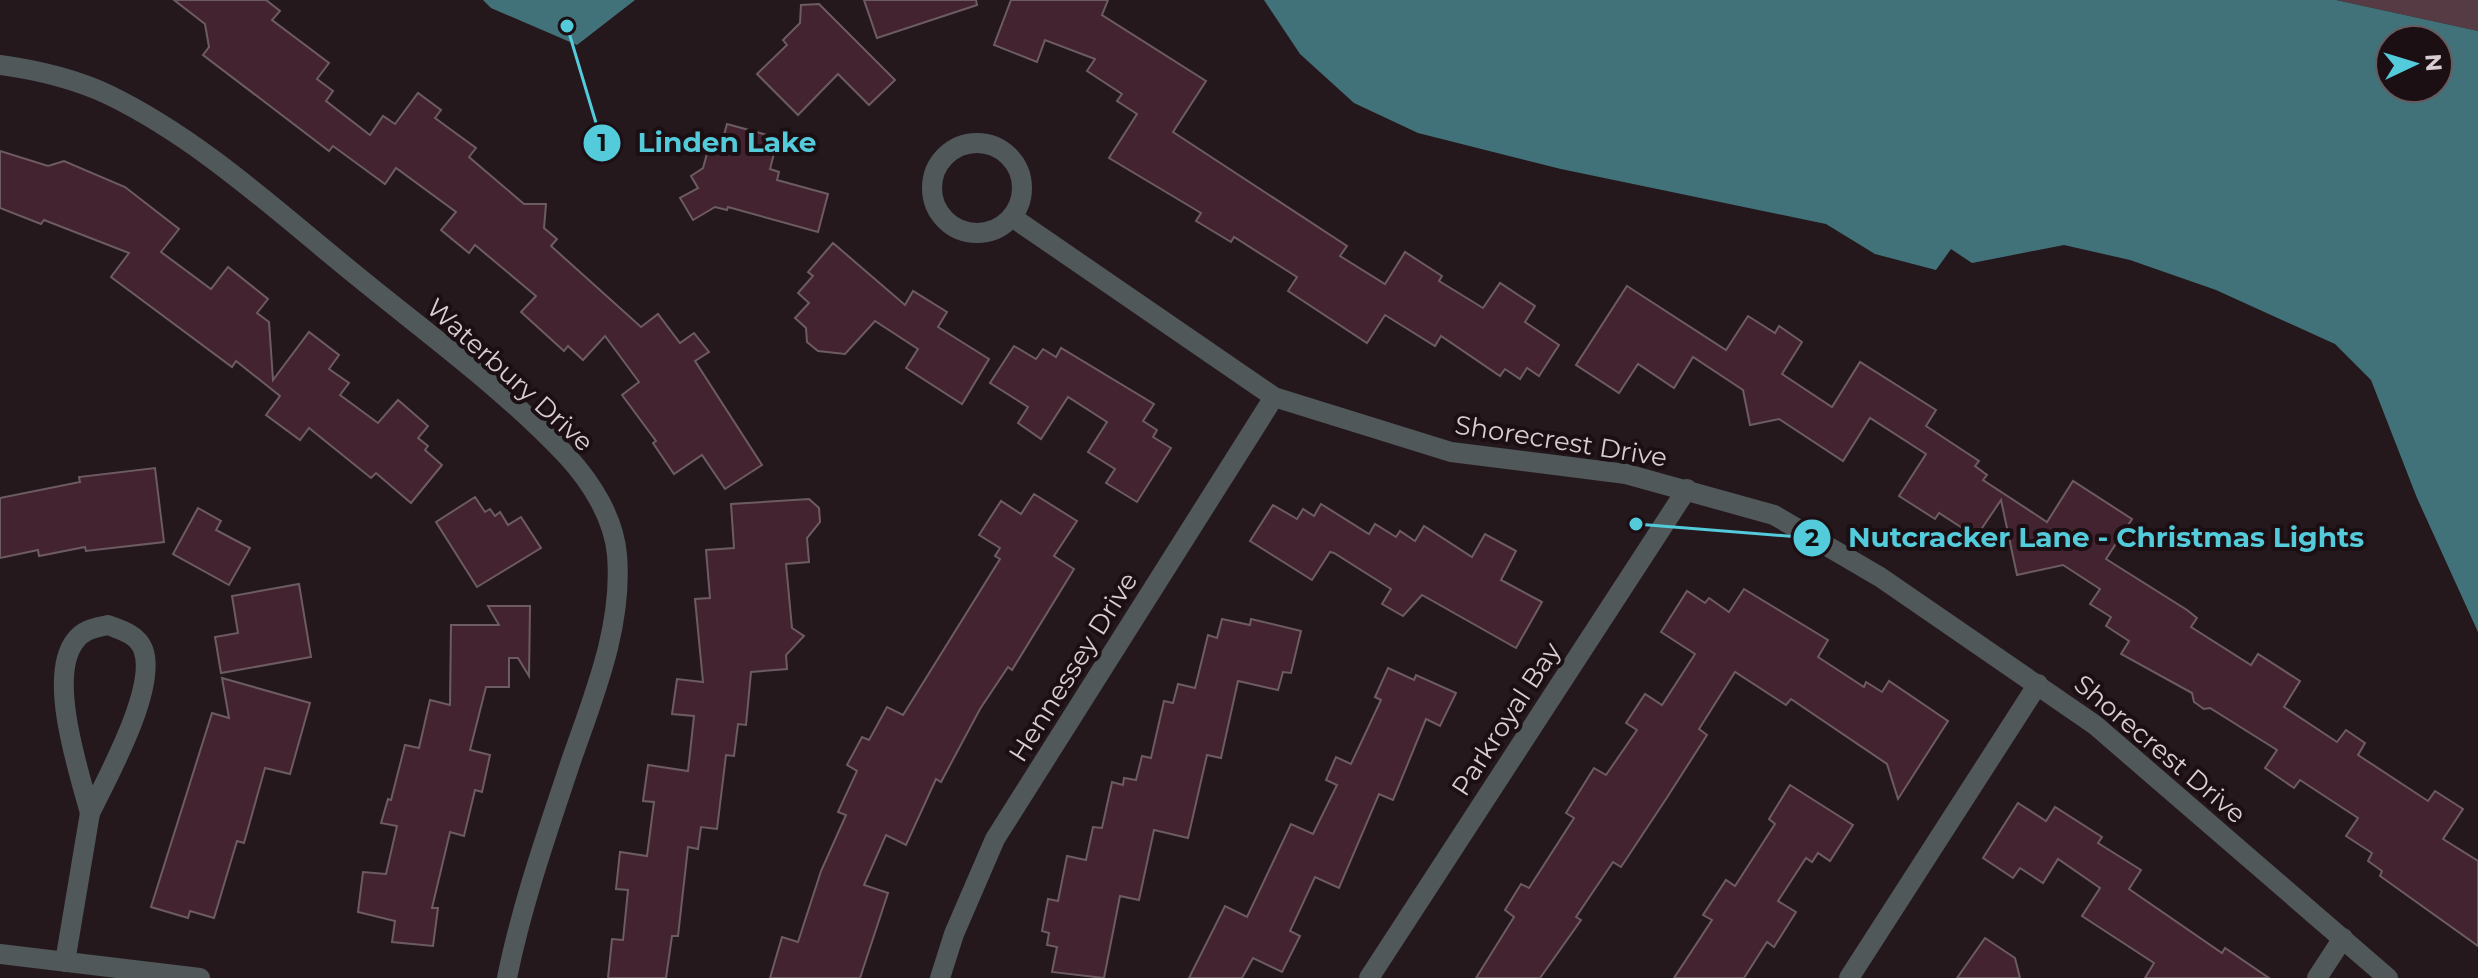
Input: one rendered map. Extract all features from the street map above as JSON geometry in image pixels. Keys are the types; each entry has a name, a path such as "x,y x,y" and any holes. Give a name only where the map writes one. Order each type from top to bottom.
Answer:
{"street":[{"name":"Waterbury Drive","path":"0,65 71,80 109,96 172,133 243,184 483,379 568,457 600,498 617,550 619,592 604,663 521,913 507,978"},
{"path":"978,143 993,146 1006,154 1022,180 1022,195 1012,217 993,231 977,234 948,223 934,199 933,183 937,168 949,154 978,143"},
{"name":"Shorecrest Drive","path":"1012,217 1274,397 1451,452 1626,474 1774,515 1880,577 2095,725 2388,978"},
{"name":"Hennessey Drive","path":"940,978 954,934 995,839 1274,397"},
{"name":"Parkroyal Bay","path":"1369,978 1687,489"},
{"path":"65,962 90,813 124,741 145,668 143,648 130,633 108,625 87,629 74,642 64,676 71,738 90,813"},
{"path":"1849,978 2038,684"},
{"path":"2317,978 2343,938"},
{"path":"0,954 200,978"}],"shaded area":[{"path":"2336,0 2478,0 2478,31"}],"water":[{"path":"483,0 635,0 577,45 491,8"},
{"path":"1264,0 2336,0 2446,24 2374,24 2374,104 2454,104 2454,26 2478,31 2478,632 2417,498 2371,380 2335,344 2216,290 2130,260 2064,245 1972,263 1951,249 1936,270 1875,254 1826,224 1561,169 1418,133 1354,103 1300,54"}],"building":[{"path":"174,0 266,0 280,11 272,20 329,63 317,79 333,91 326,101 370,135 383,116 395,124 418,93 441,110 435,118 476,148 469,157 524,204 546,204 544,228 557,239 551,246 641,327 658,314 680,343 694,333 709,352 695,361 762,465 725,489 702,455 674,474 653,443 656,441 622,395 639,382 605,336 583,360 568,346 564,351 521,312 536,296 475,245 469,253 441,230 456,212 396,168 385,184 333,146 329,151 203,55 209,47 205,24"},
{"path":"864,0 976,0 977,5 877,38"},
{"path":"1011,0 1108,0 1102,15 1206,81 1173,132 1347,246 1340,256 1385,284 1405,252 1442,276 1439,281 1483,308 1500,283 1535,306 1525,322 1559,345 1539,376 1527,368 1520,379 1505,369 1500,376 1441,336 1435,346 1385,315 1367,343 1288,291 1297,277 1234,237 1231,242 1196,221 1201,213 1109,158 1137,114 1117,101 1122,94 1087,71 1095,59 1045,40 1037,62 994,45"},
{"path":"819,4 895,80 869,105 838,74 798,115 757,74 787,45 783,40 800,23 801,5"},
{"path":"727,124 778,138 770,169 779,172 777,180 828,194 818,232 728,207 727,210 715,207 693,220 680,198 698,188 691,176 703,168 711,139 722,142"},
{"path":"0,151 48,166 64,161 125,187 179,229 161,252 211,289 228,267 268,299 257,313 269,322 273,380 309,332 339,355 329,369 349,383 340,395 378,423 398,400 428,426 418,438 428,446 425,450 442,465 411,503 376,473 371,478 309,428 300,440 266,415 280,396 236,361 232,367 111,277 129,253 44,220 41,224 0,208"},
{"path":"833,243 905,305 913,291 947,312 938,327 989,359 962,404 906,368 918,349 875,321 845,354 818,351 807,342 806,328 795,318 809,303 798,293 813,276 808,272"},
{"path":"1627,286 1726,350 1748,316 1775,333 1779,326 1802,342 1782,374 1832,407 1860,362 1936,410 1926,426 1979,461 1975,466 1987,475 1983,480 2047,522 2073,481 2132,519 2106,559 2187,610 2197,618 2191,627 2251,665 2258,654 2300,681 2284,707 2337,742 2346,730 2365,743 2358,755 2428,801 2435,791 2463,809 2443,839 2478,861 2478,946 2380,876 2382,871 2368,861 2372,853 2346,836 2358,818 2300,780 2294,788 2265,768 2277,750 2210,708 2204,709 2194,702 2192,693 2121,654 2129,641 2106,626 2111,617 2090,604 2100,589 2063,565 2017,575 2001,500 1976,537 1939,513 1935,519 1899,496 1926,454 1870,418 1843,461 1779,419 1750,425 1743,390 1693,357 1674,388 1638,364 1619,393 1576,365"},
{"path":"1014,346 1036,359 1043,349 1056,357 1061,348 1154,404 1143,421 1157,430 1153,437 1171,448 1137,502 1106,483 1115,469 1088,452 1107,422 1068,397 1041,439 1018,423 1028,407 990,383"},
{"path":"155,468 164,542 86,551 85,547 39,556 38,550 0,558 0,498 80,482 79,477"},
{"path":"1034,494 1077,521 1054,556 1074,569 1012,670 1008,667 980,709 941,782 936,779 906,845 886,835 864,885 888,893 860,978 770,978 782,937 798,942 821,871 846,815 838,812 857,771 847,765 862,737 869,740 887,707 903,715 1000,559 995,556 1000,548 979,535 1001,501 1021,514"},
{"path":"475,497 485,512 490,509 495,516 500,512 508,525 521,517 541,548 477,587 436,522"},
{"path":"809,499 819,508 820,522 807,538 809,562 786,564 792,628 804,636 786,655 787,669 751,672 746,725 738,724 734,756 726,755 717,829 701,827 698,849 688,847 678,936 672,936 666,978 608,978 612,939 623,940 628,890 616,889 620,852 647,856 654,802 643,801 648,765 688,771 694,716 672,714 677,679 703,682 695,599 710,598 706,550 734,548 731,504"},
{"path":"1321,504 1369,534 1375,524 1396,537 1400,531 1415,541 1424,526 1472,557 1485,534 1516,551 1501,580 1542,602 1516,648 1422,595 1403,616 1382,604 1391,589 1334,553 1330,552 1312,580 1250,541 1273,505 1297,519 1303,509 1314,516"},
{"path":"198,508 221,521 216,530 250,548 229,585 173,554"},
{"path":"299,584 311,657 221,673 215,637 238,633 232,596"},
{"path":"1744,589 1828,640 1818,657 1864,687 1866,682 1882,692 1889,681 1948,721 1898,799 1887,764 1791,699 1786,705 1735,672 1699,729 1707,735 1621,867 1613,862 1576,917 1581,920 1540,978 1476,978 1514,917 1505,910 1521,884 1529,888 1574,818 1566,813 1594,768 1606,775 1637,730 1626,723 1645,694 1662,705 1695,654 1661,632 1687,591 1705,603 1709,598 1729,612"},
{"path":"488,606 530,606 529,676 518,658 509,658 509,687 486,687 470,750 490,755 482,792 475,790 464,836 450,832 432,908 438,908 433,946 392,942 395,921 358,912 363,872 386,874 397,826 381,823 388,799 391,800 405,745 419,748 430,700 450,705 451,625 499,625"},
{"path":"1222,619 1250,625 1251,619 1301,631 1291,673 1283,672 1278,690 1238,681 1221,758 1207,755 1188,838 1154,830 1139,900 1120,896 1104,978 1052,972 1057,947 1047,945 1049,933 1042,931 1048,899 1058,901 1067,856 1086,860 1093,827 1102,828 1112,782 1123,785 1124,778 1136,780 1142,756 1151,758 1164,701 1173,703 1178,684 1195,688 1208,635 1217,638"},
{"path":"1388,668 1414,680 1416,675 1456,693 1440,726 1426,719 1393,800 1379,794 1339,888 1315,877 1290,931 1300,936 1282,972 1253,958 1242,978 1189,978 1225,906 1247,917 1291,824 1313,834 1337,785 1326,780 1336,757 1351,764 1381,700 1375,697"},
{"path":"222,678 310,703 290,774 265,768 244,843 237,841 214,918 190,911 188,918 151,907 212,713 229,718"},
{"path":"1790,785 1853,825 1830,861 1818,853 1812,862 1806,858 1778,901 1796,912 1774,947 1767,942 1744,978 1674,978 1712,920 1703,915 1726,880 1735,886 1775,824 1769,819"},
{"path":"2018,803 2046,821 2055,807 2102,837 2098,843 2141,870 2129,889 2222,953 2225,948 2269,978 2145,978 2154,963 2082,916 2100,888 2058,859 2043,883 2020,868 2013,878 1983,858"},
{"path":"1985,938 2015,958 2020,978 1957,978"}],"place":[{"name":"Linden Lake","path":"567,26"},
{"name":"Nutcracker Lane - Christmas Lights","path":"1636,524"}]}
